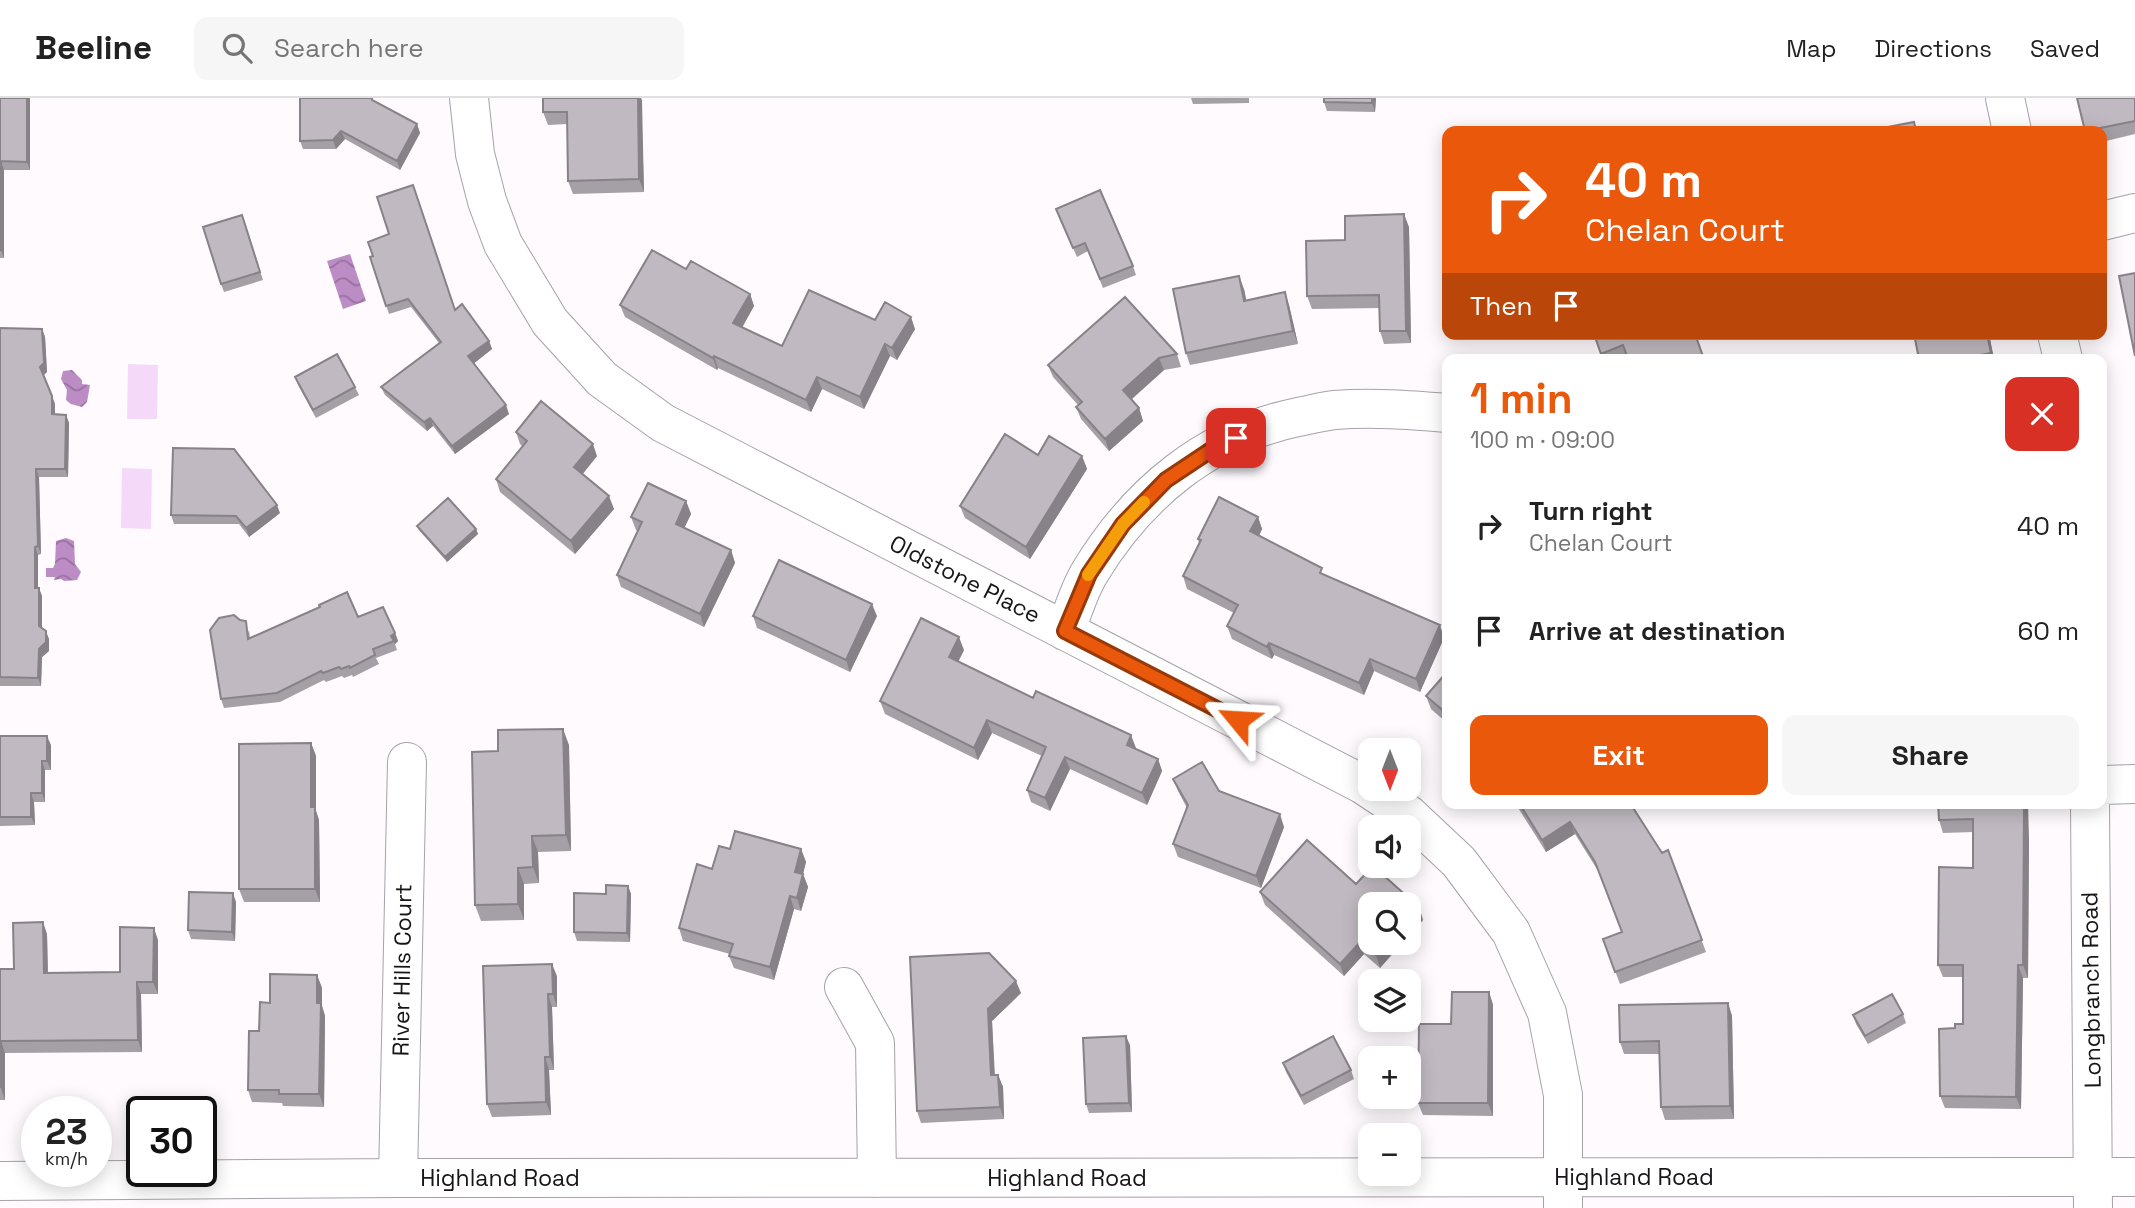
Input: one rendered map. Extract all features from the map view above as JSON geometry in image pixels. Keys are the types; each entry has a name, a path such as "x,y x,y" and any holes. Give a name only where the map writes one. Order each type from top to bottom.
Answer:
{"street":[{"name":"Oldstone Place","path":"469,98 475,154 487,201 503,244 550,322 602,379 663,423 1362,784 1409,815 1460,862 1511,932 1547,1013 1563,1095 1563,1193"},
{"path":"2005,98 2011,126"},
{"path":"2107,219 2135,213"},
{"path":"1065,631 1089,574 1123,524 1166,480 1217,446 1273,423 1333,410 1442,412"},
{"name":"River Hills Court","path":"398,1178 407,762"},
{"path":"2107,785 2135,784"},
{"name":"Longbranch Road","path":"2090,809 2093,1193"},
{"path":"844,987 874,1043 877,1178"},
{"name":"Highland Road","path":"0,1181 398,1178 752,1193 877,1178 1563,1193 2093,1193 2135,1177"}],"shaded area":[{"path":"128,364 158,365 157,419 127,419"},
{"path":"122,468 152,469 151,529 121,528"}],"water":[{"path":"350,254 366,301 343,309 327,261"},
{"path":"72,370 82,380 82,384 90,385 87,402 82,407 66,400 67,390 61,379 63,371"},
{"path":"66,538 74,541 75,564 81,572 77,580 64,581 46,577 46,568 53,568 55,564 56,541"}],"building":[{"path":"0,98 27,98 27,162 1,161 1,250 0,250"},
{"path":"300,98 372,98 417,124 397,161 341,131 333,140 300,141"},
{"path":"543,98 638,98 639,179 568,181 567,112 543,112"},
{"path":"1324,98 1372,98 1372,103 1324,102"},
{"path":"2077,98 2135,98 2135,121 2107,127 2084,126"},
{"path":"1914,122 1915,126 1893,126"},
{"path":"413,185 455,310 462,304 489,341 468,356 506,405 452,446 430,418 424,422 381,387 441,342 408,299 386,306 370,257 373,256 368,242 389,234 377,197"},
{"path":"1100,190 1133,266 1100,279 1085,243 1073,248 1056,209"},
{"path":"1404,214 1406,331 1380,331 1379,295 1307,296 1306,241 1345,240 1345,216"},
{"path":"242,215 260,272 221,284 203,227"},
{"path":"652,250 686,269 691,261 750,294 733,323 782,346 809,290 875,320 885,302 911,317 892,348 885,344 860,397 817,377 806,400 714,356 713,358 620,305"},
{"path":"2135,273 2135,356 2119,276"},
{"path":"1239,276 1244,301 1285,292 1293,331 1186,353 1173,289"},
{"path":"1125,297 1177,354 1159,358 1123,390 1139,408 1105,439 1076,407 1082,402 1048,365"},
{"path":"0,328 42,329 44,363 40,367 52,396 52,414 66,415 65,469 36,469 38,546 35,547 35,588 39,588 39,626 46,631 46,642 39,649 38,678 0,677"},
{"path":"1596,340 1697,340 1702,354 1626,354 1623,345 1601,354"},
{"path":"1915,340 1988,340 1991,353 1986,354 1918,354"},
{"path":"337,354 355,387 313,410 295,377"},
{"path":"541,401 593,444 574,467 609,496 571,541 496,479 527,441 516,432"},
{"path":"1005,434 1038,455 1049,436 1082,456 1026,547 960,506"},
{"path":"173,448 234,449 277,505 246,528 236,516 171,515"},
{"path":"648,483 686,501 676,524 731,550 700,614 617,575 642,522 631,517"},
{"path":"1219,497 1258,517 1250,531 1322,568 1320,573 1440,625 1416,679 1370,659 1359,683 1269,643 1267,647 1227,626 1238,605 1183,576"},
{"path":"448,498 476,529 445,557 417,526"},
{"path":"779,560 872,604 846,660 753,616"},
{"path":"347,592 358,617 383,607 395,633 391,636 394,641 373,649 375,655 350,668 339,667 323,673 321,671 277,693 221,699 210,630 219,618 234,615 246,621 248,639"},
{"path":"921,618 959,637 949,657 1033,698 1036,691 1131,735 1127,745 1158,759 1142,793 1065,757 1045,798 1027,790 1046,747 987,720 974,748 880,701"},
{"path":"1442,678 1442,710 1426,696"},
{"path":"563,729 566,835 532,836 533,867 518,868 518,904 475,905 472,752 498,751 498,730"},
{"path":"0,736 47,736 47,761 42,761 42,793 31,793 31,817 0,817"},
{"path":"311,743 311,807 315,807 315,889 239,889 239,744"},
{"path":"1202,762 1219,791 1280,814 1256,876 1173,844 1188,805 1173,779"},
{"path":"1523,809 1634,809 1662,853 1668,850 1702,940 1615,972 1603,939 1622,932 1595,862 1570,822 1542,840"},
{"path":"1938,809 2024,809 2023,965 2018,965 2016,1097 1940,1096 1939,1029 1955,1028 1955,1024 1963,1024 1963,965 1938,965 1939,867 1973,868 1973,819 1939,820"},
{"path":"735,831 801,849 795,872 803,874 797,898 790,896 770,967 729,956 733,944 679,928 697,864 712,869 719,846 730,849"},
{"path":"1307,840 1356,884 1362,878 1386,878 1402,892 1358,892 1358,944 1340,964 1260,892"},
{"path":"606,885 628,886 627,933 574,932 574,893 606,894"},
{"path":"189,892 233,893 232,932 188,930"},
{"path":"43,922 44,973 120,972 120,927 154,928 153,982 137,982 138,1040 1,1041 0,1088 0,969 14,969 13,923"},
{"path":"989,953 1016,981 988,1009 991,1075 998,1075 1000,1107 917,1111 910,957"},
{"path":"552,964 553,994 548,994 550,1057 545,1057 546,1102 487,1104 483,966"},
{"path":"270,974 317,975 317,1003 321,1003 319,1094 279,1094 279,1090 248,1090 249,1031 259,1031 260,1002 270,1003"},
{"path":"1452,992 1489,992 1488,1103 1421,1103 1421,1046 1419,1046 1421,1024 1451,1024"},
{"path":"1892,994 1903,1014 1865,1036 1853,1015"},
{"path":"1728,1003 1730,1106 1661,1107 1659,1041 1620,1042 1619,1005"},
{"path":"1126,1036 1129,1103 1086,1104 1083,1038"},
{"path":"1333,1036 1351,1070 1301,1096 1283,1063"}],"slow traffic":[{"path":"1088,575 1123,524 1144,502"}],"route":[{"path":"1236,438 1217,446 1166,480 1123,524 1089,574 1065,631 1238,720"}]}
